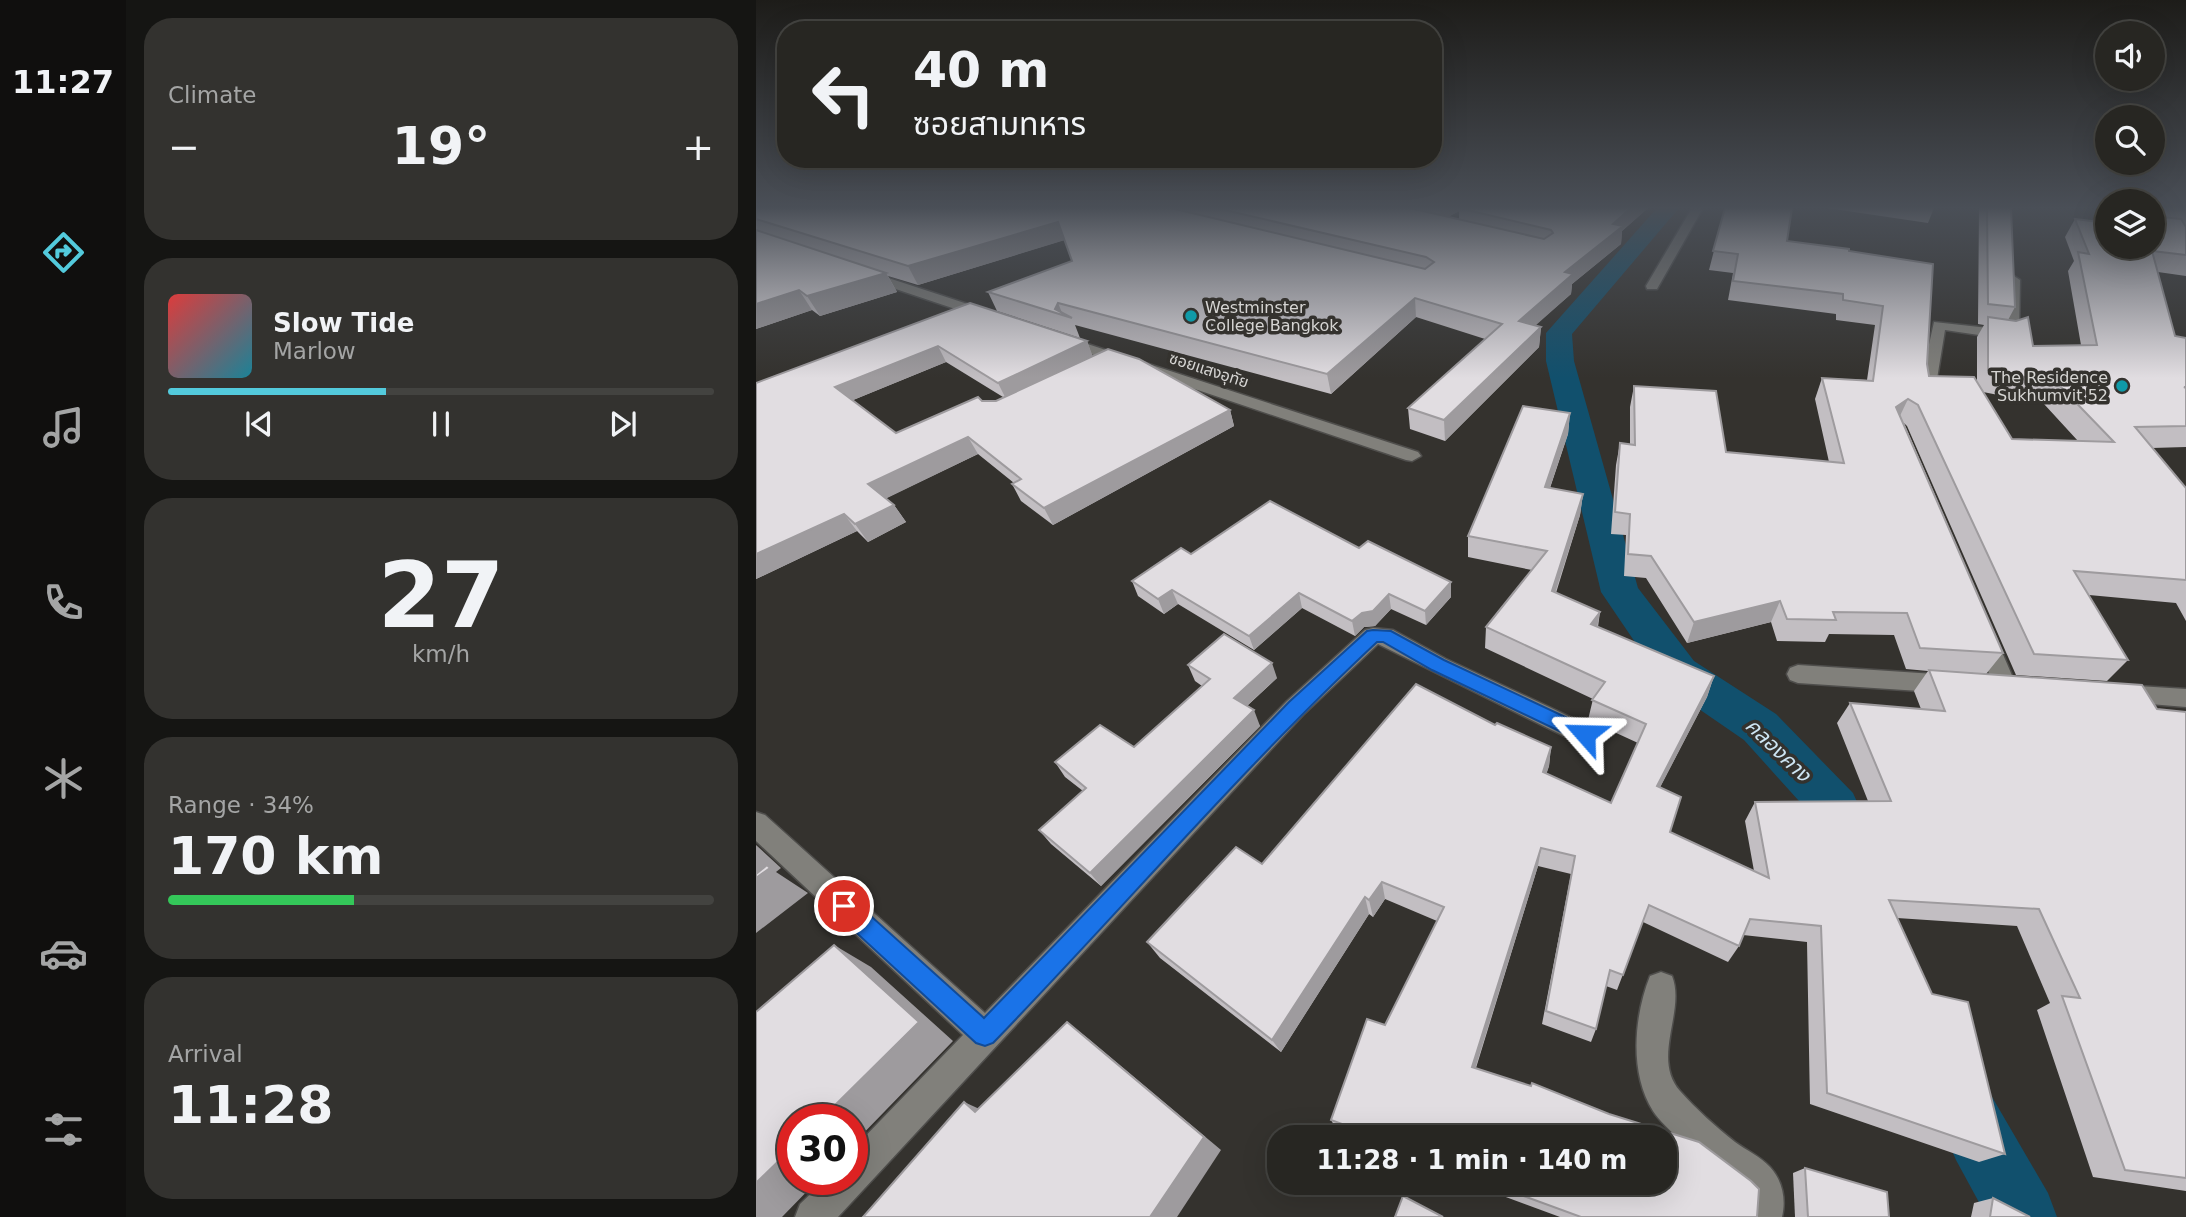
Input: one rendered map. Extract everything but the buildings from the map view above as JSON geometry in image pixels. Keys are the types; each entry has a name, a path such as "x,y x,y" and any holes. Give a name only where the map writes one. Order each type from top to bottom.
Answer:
{"street":[{"path":"1652,286 1665,265"},
{"path":"1928,385 1939,325 2006,335 2014,332 2013,265"},
{"path":"848,268 1004,321"},
{"name":"ซอยแสงอุทัย","path":"1054,337 1412,456"},
{"path":"1089,368 1112,356"},
{"path":"1975,613 2006,687"},
{"path":"868,1159 1295,708 1369,639 1376,635 1385,636 1438,665 1585,734"},
{"path":"1798,674 2034,689"},
{"path":"2103,693 2186,698"},
{"path":"756,824 794,877 985,1034"},
{"path":"1661,987 1652,1044 1654,1070 1665,1100 1721,1153 1758,1180 1768,1200 1764,1217"},
{"path":"813,1217 834,1195"}],"waterway":[{"name":"คลองคาง","path":"1617,265 1559,333 1560,361 1620,592 1679,673 1760,727 1836,808 1853,848"},
{"name":"คลองคาง","path":"1966,1112 2024,1217"}],"place":[{"name":"Westminster College Bangkok","path":"1191,316"},
{"name":"The Residence Sukhumvit 52","path":"2122,386"}],"route":[{"path":"844,906 985,1034 1295,708 1373,636 1385,636 1438,665 1585,734"}]}
